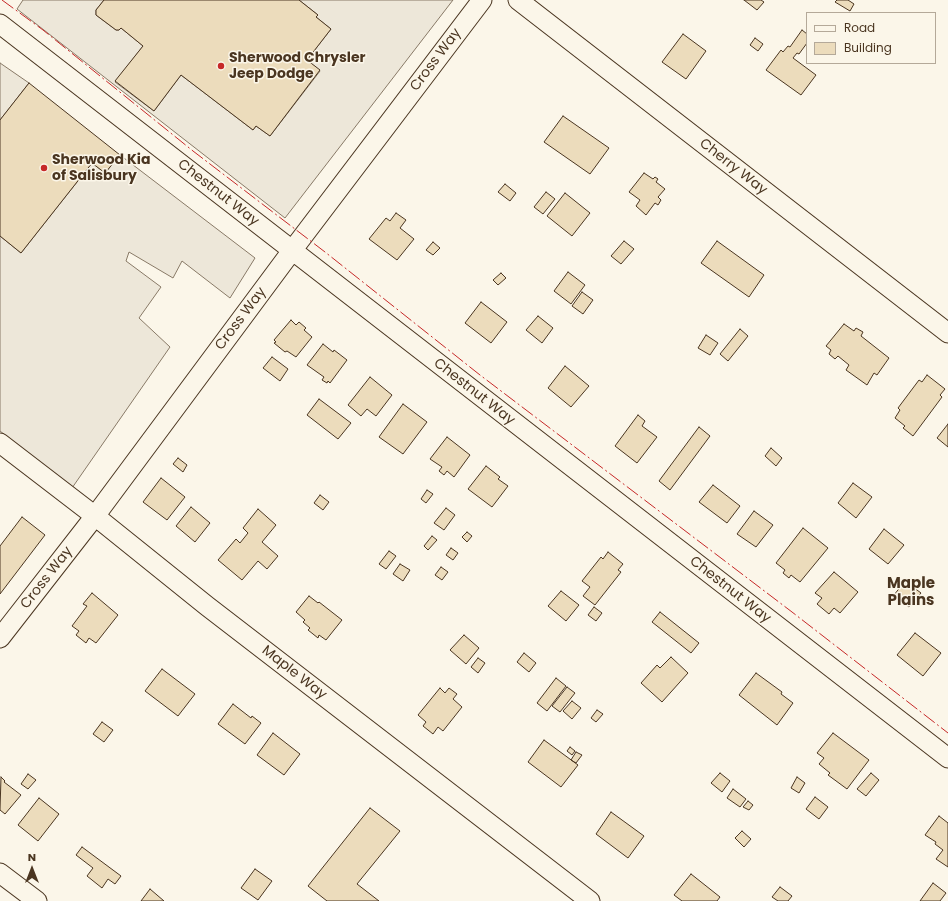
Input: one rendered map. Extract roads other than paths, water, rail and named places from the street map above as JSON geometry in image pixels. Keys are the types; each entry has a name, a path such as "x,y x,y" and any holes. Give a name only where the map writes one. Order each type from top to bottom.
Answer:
{"street":[{"name":"Cross Way","path":"0,638 95,516 292,251 482,0"},
{"name":"Cherry Way","path":"518,0 948,333"},
{"name":"Chestnut Way","path":"0,24 948,758"},
{"name":"Maple Way","path":"0,442 207,606 590,901"},
{"path":"0,873 37,901"}],"place":[{"name":"Sherwood Chrysler Jeep Dodge","path":"221,66"},
{"name":"Sherwood Kia of Salisbury","path":"44,168"}],"district":[{"name":"Maple Plains","path":"911,592"}]}
